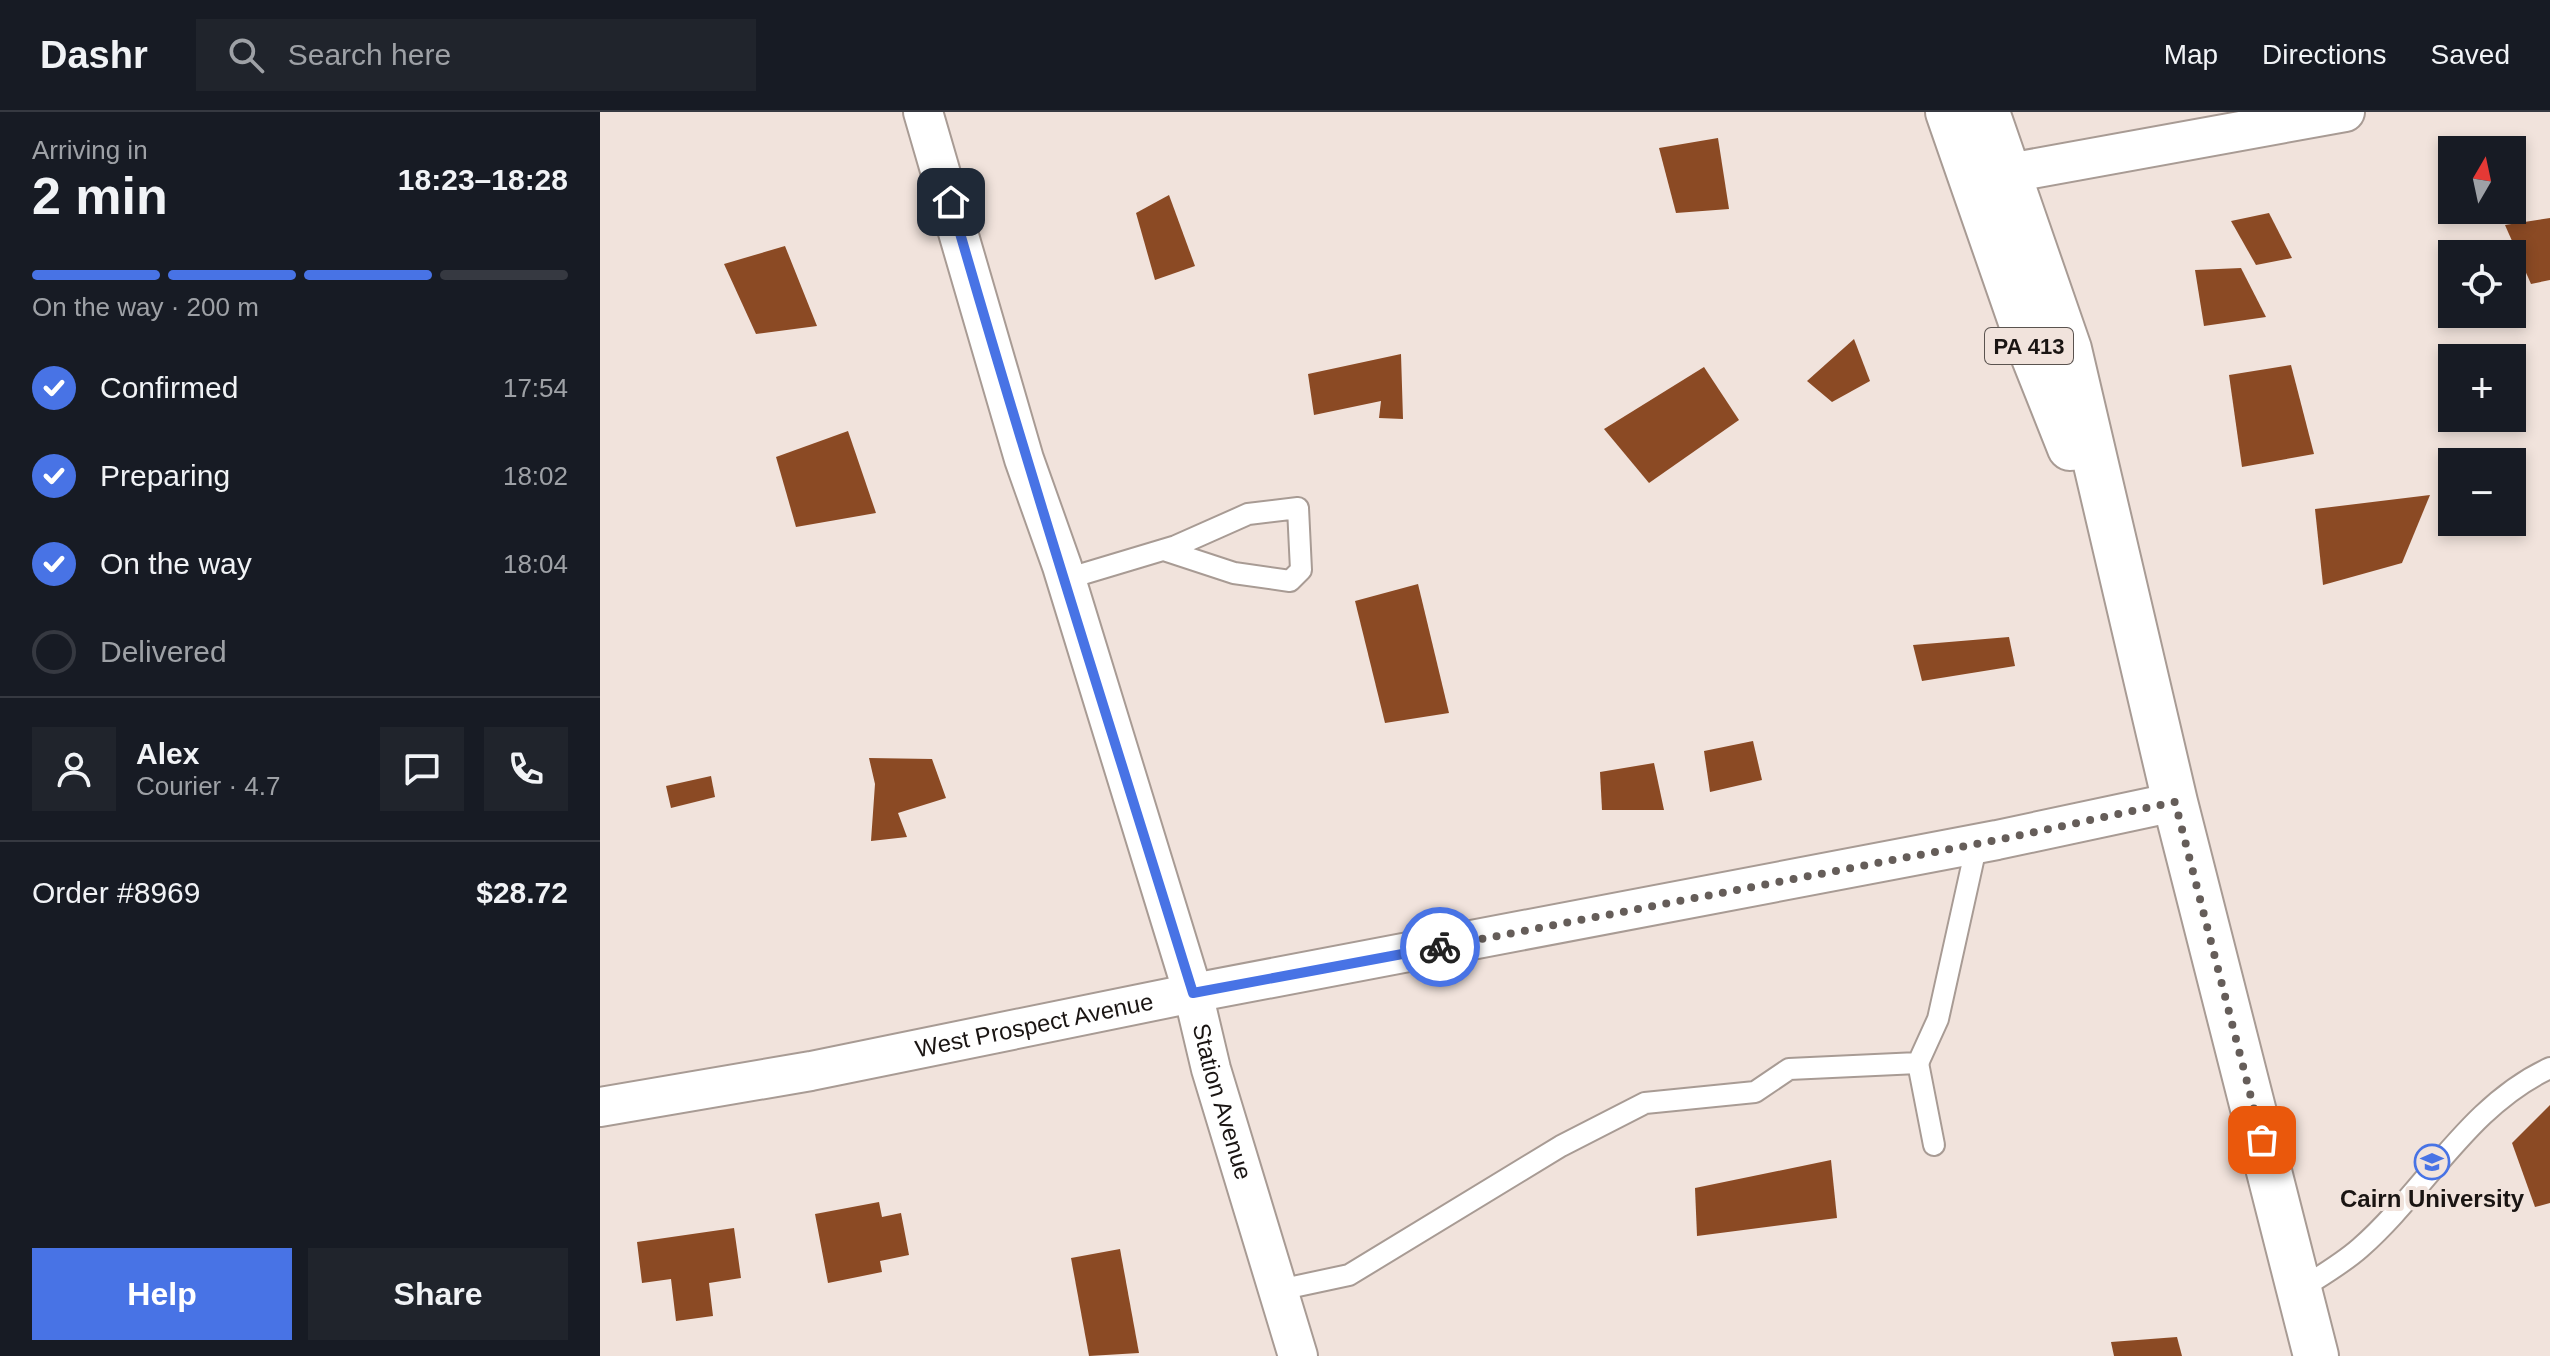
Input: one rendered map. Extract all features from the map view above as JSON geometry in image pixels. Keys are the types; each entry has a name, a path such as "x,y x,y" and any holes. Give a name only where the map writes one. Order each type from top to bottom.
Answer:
{"main road":[{"name":"PA 413","path":"1948,112 2029,345 2121,577"},
{"name":"PA 413","path":"1987,112 2069,349 2175,802 2316,1356"}],"street":[{"name":"Station Avenue","path":"923,112 1024,459 1066,579 1193,993 1211,1069 1298,1356"},
{"path":"2009,173 2345,112"},
{"name":"West Prospect Avenue","path":"600,1107 811,1071 1193,993 1977,843 2175,802"}],"lane":[{"path":"1066,579 1164,550 1248,514 1298,508 1301,570 1290,581 1234,573 1164,550"},
{"path":"1934,1145 1918,1063 1938,1019 1977,843"},
{"path":"1279,1290 1349,1275 1561,1146 1645,1103 1755,1092 1789,1069 1918,1063"},
{"path":"2299,1290 2360,1248 2452,1147 2521,1081 2550,1068"}],"building":[{"path":"1718,138 1729,209 1676,213 1659,148"},
{"path":"1169,195 1195,266 1155,280 1136,213"},
{"path":"2269,213 2292,258 2256,265 2231,221"},
{"path":"2550,218 2550,280 2531,284 2526,273 2526,240 2512,240 2505,225"},
{"path":"785,246 817,326 756,334 724,264"},
{"path":"2241,268 2266,317 2204,326 2195,270"},
{"path":"1854,339 1870,381 1832,402 1807,381"},
{"path":"1401,354 1403,419 1379,418 1381,401 1314,415 1308,374"},
{"path":"2291,365 2314,454 2242,467 2229,375"},
{"path":"1704,367 1739,420 1649,483 1604,429"},
{"path":"848,431 876,513 796,527 776,457"},
{"path":"2430,495 2402,563 2323,585 2315,509"},
{"path":"1418,584 1449,713 1385,723 1355,601"},
{"path":"2009,637 2015,666 1922,681 1913,645"},
{"path":"1753,741 1762,780 1710,792 1704,751"},
{"path":"869,758 932,759 946,798 898,813 907,837 871,841 875,784"},
{"path":"1654,763 1664,810 1602,810 1600,772"},
{"path":"711,776 715,797 671,808 666,786"},
{"path":"2550,1105 2550,1203 2535,1207 2512,1143"},
{"path":"1831,1160 1837,1218 1697,1236 1695,1188"},
{"path":"879,1202 882,1217 901,1213 909,1255 880,1261 882,1272 828,1283 815,1214"},
{"path":"734,1228 741,1278 709,1283 713,1316 676,1321 671,1279 642,1283 637,1242"},
{"path":"1120,1249 1139,1353 1089,1356 1071,1258"},
{"path":"2177,1337 2182,1356 2114,1356 2111,1342"}],"way so far":[{"path":"1440,947 1654,903 1997,840 2175,802 2262,1140"}],"place":[{"name":"Cairn University","path":"2432,1162"}],"route":[{"path":"951,202 1024,459 1062,566 1193,993 1440,947"}]}
